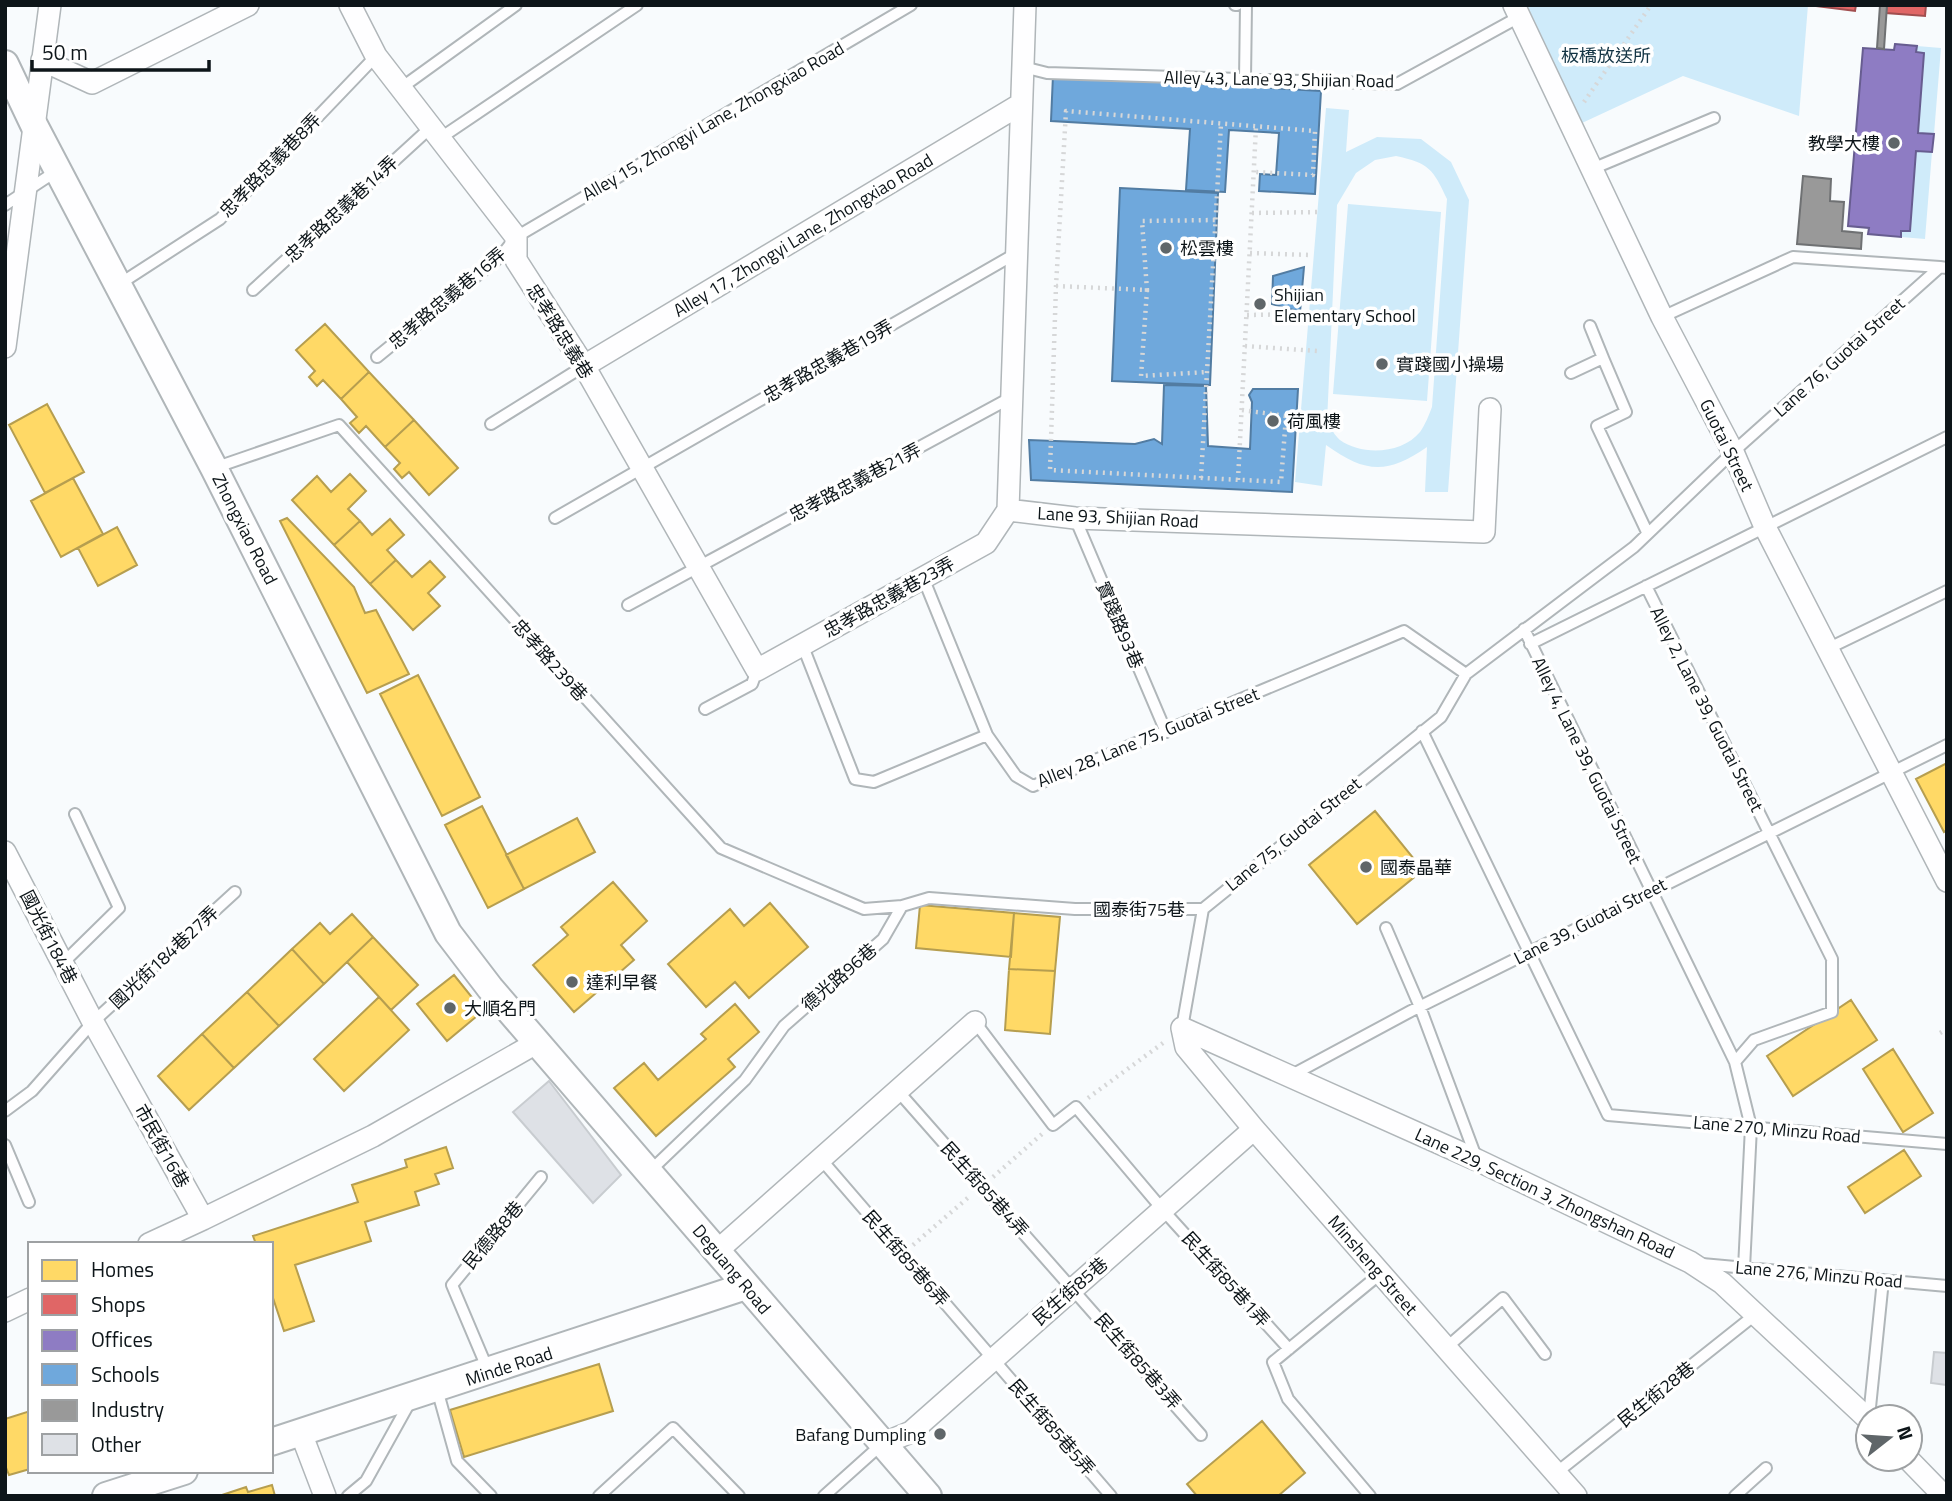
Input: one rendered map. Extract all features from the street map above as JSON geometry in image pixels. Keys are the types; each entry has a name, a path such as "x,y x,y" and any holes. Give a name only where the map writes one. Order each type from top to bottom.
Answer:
{"street":[{"path":"5,347 50,5"},
{"path":"42,60 92,83 248,5"},
{"name":"忠孝路忠義巷","path":"350,5 376,56 434,134 462,163 516,237 516,260 584,366 757,670"},
{"path":"1008,510 1015,254 1026,5"},
{"name":"Guotai Street","path":"1517,11 1662,317 1733,452 1765,527 1890,772 1938,840 1947,881"},
{"name":"Zhongxiao Road","path":"5,64 34,125 214,468 448,933 490,988"},
{"name":"Alley 17, Zhongyi Lane, Zhongxiao Road","path":"584,366 1021,104"},
{"name":"Lane 93, Shijian Road","path":"1008,510 1075,518 1484,531 1490,410"},
{"name":"忠孝路忠義巷23弄","path":"757,670 924,580 986,543 1008,510"},
{"name":"國光街184巷","path":"5,852 93,1023"},
{"name":"Deguang Road","path":"490,988 928,1496"},
{"path":"717,1251 975,1022"},
{"name":"市民街16巷","path":"93,1023 203,1219"},
{"name":"Lane 229, Section 3, Zhongshan Road","path":"1182,1028 1477,1160 1690,1262 1722,1283 1854,1405"},
{"name":"Minsheng Street","path":"1182,1028 1186,1048 1254,1129 1576,1496"},
{"path":"153,1242 373,1136 538,1042"},
{"name":"民生街85巷","path":"882,1444 911,1432 1254,1129"},
{"name":"Minde Road","path":"273,1442 746,1286"},
{"path":"5,1311 28,1300"},
{"path":"301,1433 325,1496"},
{"path":"106,1496 178,1473"},
{"path":"1922,1473 1944,1496"}],"lane":[{"path":"401,88 516,5"},
{"name":"忠孝路忠義巷14弄","path":"253,290 434,134 637,5"},
{"name":"Alley 15, Zhongyi Lane, Zhongxiao Road","path":"516,237 911,5"},
{"path":"1245,79 1246,5"},
{"name":"Alley 43, Lane 93, Shijian Road","path":"1023,66 1047,73 1397,84 1517,11"},
{"name":"忠孝路忠義巷8弄","path":"117,285 220,219 376,56"},
{"path":"1592,169 1714,118"},
{"path":"5,205 58,170"},
{"name":"忠孝路忠義巷16弄","path":"377,357 500,256 516,237"},
{"name":"忠孝路忠義巷19弄","path":"555,518 1015,254"},
{"path":"1662,317 1793,257 1943,267"},
{"name":"Lane 76, Guotai Street","path":"1733,452 1943,267"},
{"path":"1590,326 1626,412 1597,426 1647,532"},
{"path":"1571,373 1603,358"},
{"path":"491,424 584,366"},
{"name":"忠孝路忠義巷21弄","path":"628,605 1012,397"},
{"name":"忠孝路239巷","path":"214,468 339,425 721,848 864,909 902,906"},
{"path":"1530,644 1947,437"},
{"name":"Lane 75, Guotai Street","path":"1203,909 1441,717 1466,674 1634,547 1733,452"},
{"name":"實踐路93巷","path":"1075,518 1166,732"},
{"name":"Alley 28, Lane 75, Guotai Street","path":"924,580 987,735 1016,776 1033,786 1404,631 1466,674"},
{"name":"Alley 2, Lane 39, Guotai Street","path":"1646,586 1832,959 1832,1012 1754,1040 1735,1062"},
{"path":"1827,649 1947,591"},
{"name":"Alley 4, Lane 39, Guotai Street","path":"1524,629 1735,1062 1751,1127 1744,1268"},
{"path":"802,645 855,779 874,782 987,735"},
{"path":"705,709 752,684 757,670"},
{"path":"1422,731 1530,951"},
{"name":"Lane 39, Guotai Street","path":"1292,1075 1651,890 1947,745"},
{"path":"63,963 119,908 75,814"},
{"name":"國光街184巷27弄","path":"5,1111 32,1091 93,1023 235,892"},
{"name":"國泰街75巷","path":"902,906 929,898 1075,909 1203,909"},
{"name":"德光路96巷","path":"650,1171 745,1080 784,1026 883,939 902,906"},
{"path":"1182,1028 1203,909"},
{"path":"1386,928 1420,1007 1477,1160"},
{"name":"Lane 270, Minzu Road","path":"1530,951 1608,1115 1947,1144"},
{"path":"975,1022 1053,1125 1076,1107"},
{"name":"民生街85巷4弄","path":"897,1090 1074,1287"},
{"name":"民生街85巷1弄","path":"1076,1107 1163,1210 1289,1349"},
{"path":"5,1145 29,1202"},
{"name":"民生街85巷6弄","path":"820,1158 992,1358"},
{"name":"民德路8巷","path":"489,1373 452,1285 541,1177"},
{"name":"Lane 276, Minzu Road","path":"1690,1262 1947,1286"},
{"path":"1370,1496 1288,1399 1273,1362 1380,1274"},
{"path":"1870,1403 1883,1280"},
{"name":"民生街85巷3弄","path":"1074,1287 1201,1435"},
{"path":"1446,1348 1503,1298 1545,1354"},
{"name":"民生街28巷","path":"1556,1473 1756,1314"},
{"name":"民生街85巷5弄","path":"992,1358 1111,1496"},
{"path":"348,1496 366,1481 425,1393"},
{"path":"425,1393 457,1461 491,1496"},
{"path":"599,1496 673,1428 739,1496"},
{"path":"824,1496 882,1444"},
{"path":"1735,1496 1766,1468"}],"path":[{"path":"1577,113 1651,5"},
{"path":"1242,411 1286,416 1281,482 1050,470 1056,286 1066,111 1315,131 1313,174 1255,172"},
{"path":"1201,478 1221,124"},
{"path":"1238,480 1256,127"},
{"path":"1252,213 1321,212"},
{"path":"1207,372 1141,376 1147,290 1142,221 1215,220"},
{"path":"1250,253 1311,255"},
{"path":"1056,286 1147,290"},
{"path":"1247,315 1307,314"},
{"path":"1245,346 1317,351"},
{"path":"1076,1107 1182,1028"},
{"path":"1940,1033 1947,1029"}],"green space":[{"name":"板橋放送所","path":"1527,5 1808,5 1799,116 1683,76 1582,123"},
{"path":"1917,46 1941,48 1934,134 1918,133 1924,53 1916,52"},
{"path":"1326,108 1349,110 1346,152 1377,137 1421,139 1451,162 1469,200 1448,492 1425,492 1427,447 1400,462 1376,467 1353,461 1326,445 1322,486 1295,482","holes":["1396,156 1416,161 1429,169 1447,199 1432,407 1420,432 1403,445 1382,450 1359,449 1340,440 1327,422 1337,205 1356,173 1375,160"]},
{"path":"1916,151 1932,152 1925,239 1901,237 1901,231 1910,231"},
{"path":"1348,204 1441,212 1427,401 1333,394"}],"building: Homes":[{"path":"325,324 369,372 341,399 323,380 317,386 309,377 315,371 296,350"},
{"path":"369,372 414,420 385,447 366,426 359,433 350,423 357,417 341,399"},
{"path":"47,404 84,472 45,493 9,425"},
{"path":"414,420 458,468 429,495 409,472 402,478 394,469 400,463 385,447"},
{"path":"350,474 366,491 348,509 360,521 334,545 292,500 317,476 331,492"},
{"path":"73,478 103,534 61,557 31,501"},
{"path":"287,518 354,587 365,613 376,610 409,674 367,693 280,521"},
{"path":"390,519 404,535 387,550 396,560 370,584 334,545 360,521 372,535"},
{"path":"117,527 137,565 98,586 78,548"},
{"path":"396,560 412,577 430,561 445,577 428,593 440,606 413,630 370,584"},
{"path":"418,675 480,797 442,816 380,694"},
{"path":"1947,763 1947,830 1944,832 1916,779"},
{"path":"482,806 524,889 488,908 445,825"},
{"name":"國泰晶華","path":"1375,811 1423,870 1357,924 1309,865"},
{"path":"577,818 595,852 524,889 506,855"},
{"path":"613,882 647,921 621,945 634,960 574,1012 533,965 568,935 561,927"},
{"path":"770,903 808,947 749,998 735,982 706,1007 668,964 730,909 744,926"},
{"path":"920,905 1014,913 1011,957 916,948"},
{"path":"1014,913 1060,917 1055,971 1009,969"},
{"path":"352,914 373,937 324,984 292,949 320,923 330,934"},
{"path":"373,937 418,985 391,1010 347,962"},
{"path":"292,949 324,984 279,1026 247,992"},
{"path":"1009,969 1055,971 1050,1034 1005,1030"},
{"name":"大順名門","path":"454,975 483,1011 447,1041 417,1004"},
{"path":"247,992 279,1026 234,1068 202,1034"},
{"path":"379,997 409,1030 344,1091 314,1059"},
{"path":"1851,1000 1877,1040 1793,1096 1767,1056"},
{"path":"735,1004 759,1032 728,1059 735,1067 656,1136 614,1088 644,1063 658,1080 706,1039 701,1034"},
{"path":"202,1034 234,1068 189,1110 158,1076"},
{"path":"1893,1049 1933,1113 1903,1132 1863,1069"},
{"path":"446,1147 453,1168 435,1174 439,1184 415,1192 419,1205 365,1222 371,1241 295,1265 314,1321 284,1331 273,1298 273,1242 255,1242 253,1236 358,1202 352,1185 407,1167 405,1160"},
{"path":"1904,1150 1921,1176 1865,1213 1848,1187"},
{"path":"599,1364 613,1411 464,1457 450,1410"},
{"path":"28,1412 28,1470 9,1475 5,1465 5,1419"},
{"path":"1262,1421 1305,1473 1278,1496 1197,1496 1187,1484"},
{"path":"272,1485 275,1496 219,1496 246,1487 248,1492"}],"building: Shops":[{"path":"1808,5 1856,5 1855,11"},
{"path":"1887,5 1926,5 1925,16 1886,13"}],"building: Offices":[{"name":"教學大樓","path":"1895,44 1917,46 1916,52 1924,53 1918,133 1934,134 1932,152 1916,151 1910,231 1901,231 1901,237 1868,234 1869,228 1848,226 1863,48 1894,50"}],"building: Schools":[{"path":"1053,75 1321,91 1315,194 1259,191 1260,174 1276,175 1279,133 1229,130 1225,192 1186,190 1190,129 1051,121"},
{"name":"松雲樓","path":"1120,188 1218,193 1210,385 1112,381"},
{"path":"1304,267 1300,312 1272,304 1273,276"},
{"name":"荷風樓","path":"1164,385 1206,386 1208,446 1250,449 1252,402 1249,395 1253,389 1298,389 1292,492 1031,480 1029,440 1135,444 1154,439 1162,444"}],"building: Industry":[{"path":"1880,5 1887,5 1884,49 1877,48"},
{"path":"1803,176 1831,179 1830,201 1844,202 1842,231 1862,233 1861,249 1797,244"}],"building: Other":[{"path":"549,1081 621,1175 593,1203 513,1112"},
{"path":"1934,1352 1947,1353 1947,1385 1931,1383"}],"place":[{"name":"教學大樓","path":"1894,143"},
{"name":"松雲樓","path":"1166,248"},
{"name":"Shijian Elementary School","path":"1260,304"},
{"name":"實踐國小操場","path":"1382,364"},
{"name":"荷風樓","path":"1273,421"},
{"name":"國泰晶華","path":"1366,867"},
{"name":"達利早餐","path":"572,982"},
{"name":"大順名門","path":"450,1008"},
{"name":"Bafang Dumpling","path":"940,1434"}]}
